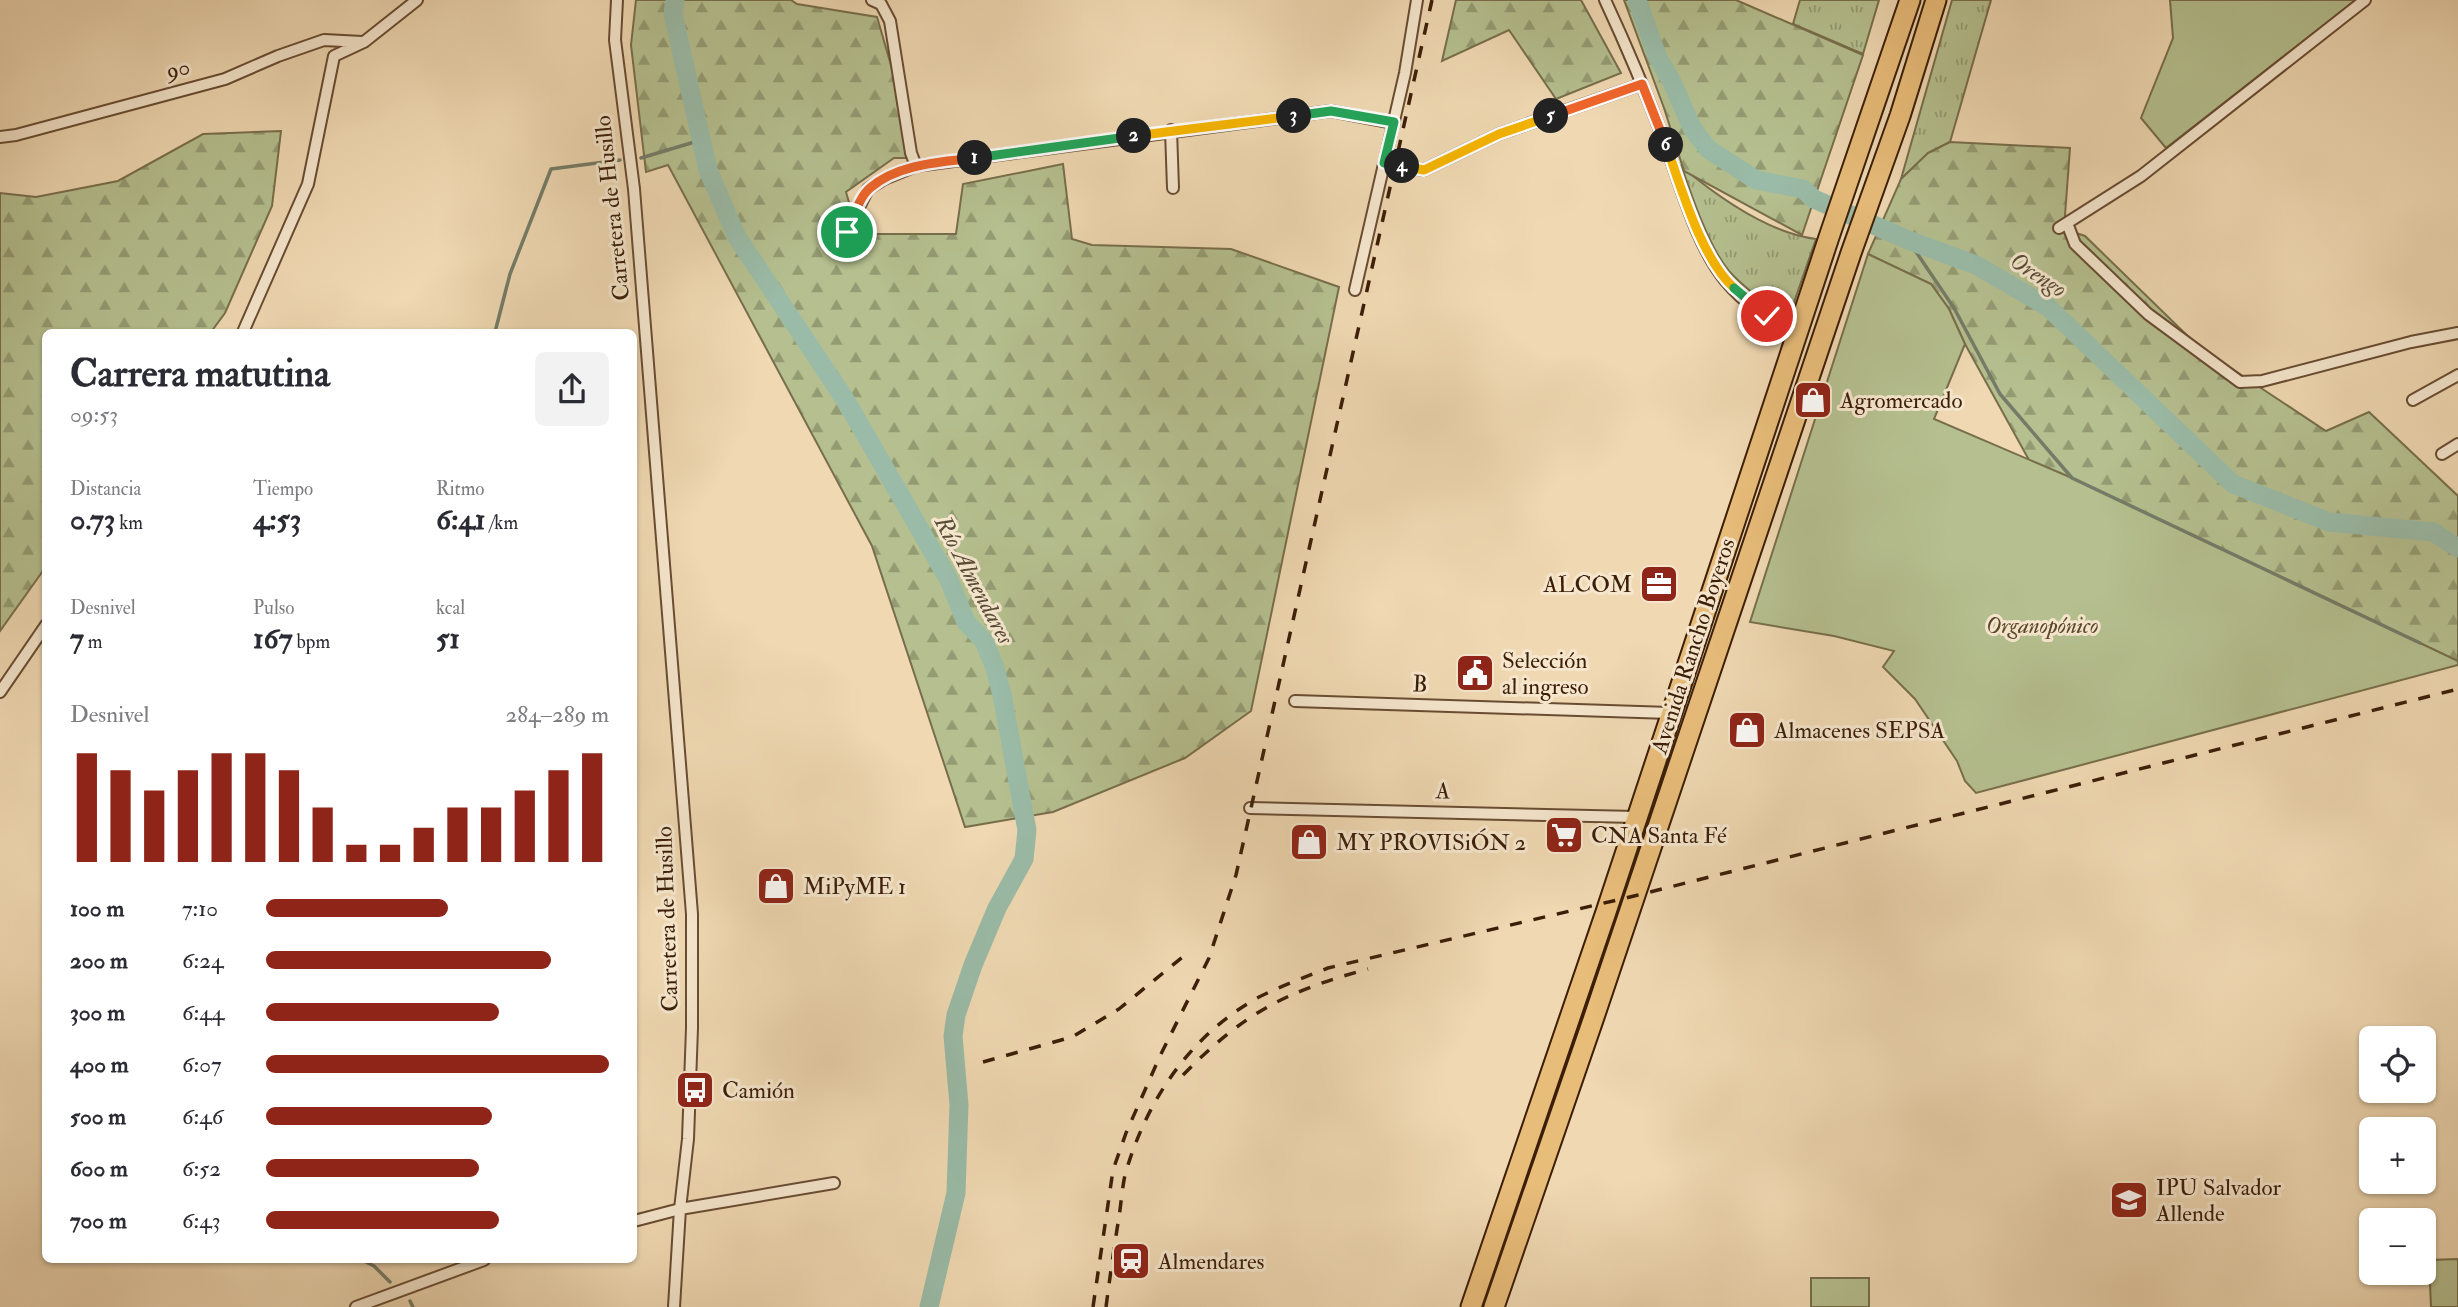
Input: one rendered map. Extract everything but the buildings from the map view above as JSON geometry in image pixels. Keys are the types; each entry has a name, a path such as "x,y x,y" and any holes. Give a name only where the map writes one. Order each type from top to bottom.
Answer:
{"highway":[{"name":"Avenida Rancho Boyeros","path":"1471,1307 1910,0"},
{"name":"Avenida Rancho Boyeros","path":"1494,1307 1851,253 1900,116 1936,0"},
{"path":"1457,1307 1504,1212"}],"street":[{"path":"244,329 308,184 334,56 364,42 417,0"},
{"name":"Carretera de Husillo","path":"617,0 615,40 634,188 692,914 688,1139 680,1209 674,1307"},
{"path":"872,0 881,4 890,21 911,153 916,166"},
{"path":"1354,290 1405,73 1417,0"},
{"path":"1605,0 1642,84 1705,250 1726,281 1748,301 1780,326 1798,333"},
{"path":"2364,0 2141,176 2063,226 2075,244 2148,314 2240,382 2262,381 2411,342 2458,333"},
{"name":"90","path":"0,137 225,79 324,40 364,42"},
{"path":"1384,163 1424,170 1499,134 1642,84"},
{"path":"847,232 868,189 884,179 916,166 1171,130 1331,111 1394,122"},
{"path":"1171,130 1174,188"},
{"path":"2413,400 2458,375"},
{"path":"2442,454 2458,444"},
{"path":"0,692 42,631"},
{"name":"B","path":"1295,701 1670,713"},
{"name":"A","path":"1250,808 1636,817"},
{"path":"637,1220 680,1209 834,1183"},
{"path":"356,1307 476,1263"}],"green space":[{"path":"636,0 791,0 797,4 877,17 918,158 894,158 846,192 858,234 956,234 963,184 1063,164 1072,239 1092,245 1231,249 1339,287 1251,711 1185,758 1053,812 965,827 872,546 668,165 646,172 631,45"},
{"path":"1456,0 1581,0 1621,73 1556,99 1509,30 1442,61"},
{"path":"1624,0 1736,0 1863,55 1802,235 1684,171"},
{"path":"1800,0 1879,0 1863,54 1793,24"},
{"path":"1952,0 1991,0 1950,142 1928,153 1901,179"},
{"path":"2170,0 2356,0 2166,148 2141,118 2173,38"},
{"path":"281,131 272,206 225,313 213,329 42,329 42,572 0,631 0,193 36,197 118,181 203,134"},
{"path":"1950,142 2070,148 2064,229 2085,236 2199,347 2326,431 2369,412 2458,496 2458,661 2029,460 1965,344 1949,309 1931,284 1868,254 1901,179 1928,153"},
{"path":"1682,167 1744,212 1780,229 1816,239 1792,308 1775,310 1729,271 1708,235"},
{"name":"Organopónico","path":"1868,254 1931,284 1949,309 1965,344 1934,419 2072,478 2458,661 2458,665 1976,793 1965,781 1957,761 1915,699 1883,667 1894,651 1834,636 1750,622"},
{"path":"2458,1259 2458,1307 2431,1307 2430,1285 2436,1285 2436,1260"},
{"path":"1811,1278 1869,1278 1869,1307 1811,1307"}],"waterway":[{"name":"Río Almendares","path":"675,0 673,14 708,170 737,237 846,401 949,580 966,622 984,641 1002,695 1027,830 1024,859 997,908 956,1015 953,1036 959,1105 956,1193 929,1307"},
{"name":"Orengo","path":"1637,0 1658,58 1672,82 1692,128 1708,149 1756,180 1803,189 1814,199 1908,240 1976,265 2048,307 2233,484 2329,522 2433,532 2458,548"},
{"path":"641,158 701,140"},
{"path":"496,329 510,274 551,169 620,160"},
{"path":"1908,240 1954,308 2000,394 2072,478 2420,643"},
{"path":"368,1263 390,1282"},
{"path":"410,1301 413,1307"}],"railway":[{"path":"1093,1307 1113,1170 1160,1056 1209,958 1236,875 1432,0"},
{"path":"1106,1307 1125,1175 1145,1121 1174,1072 1212,1030 1267,993 1328,968 1634,896 2458,689"},
{"path":"983,1062 1072,1037 1119,1009 1185,955"},
{"path":"1183,1075 1226,1036 1267,1007 1312,987 1368,969"}],"place":[{"name":"Agromercado","path":"1813,400"},
{"name":"ALCOM","path":"1659,584"},
{"name":"Selección al ingreso","path":"1475,673"},
{"name":"Almacenes SEPSA","path":"1747,730"},
{"name":"CNA Santa Fé","path":"1564,835"},
{"name":"MY PROVISiÓN 2","path":"1309,842"},
{"name":"MiPyME 1","path":"776,886"},
{"name":"Camión","path":"695,1090"},
{"name":"IPU Salvador Allende","path":"2129,1200"},
{"name":"Almendares","path":"1131,1261"}],"route":[{"path":"847,232 868,189 884,179 916,166 1171,130 1331,111 1394,122 1384,163 1424,170 1499,134 1642,84 1705,250 1726,281 1767,316"}]}
